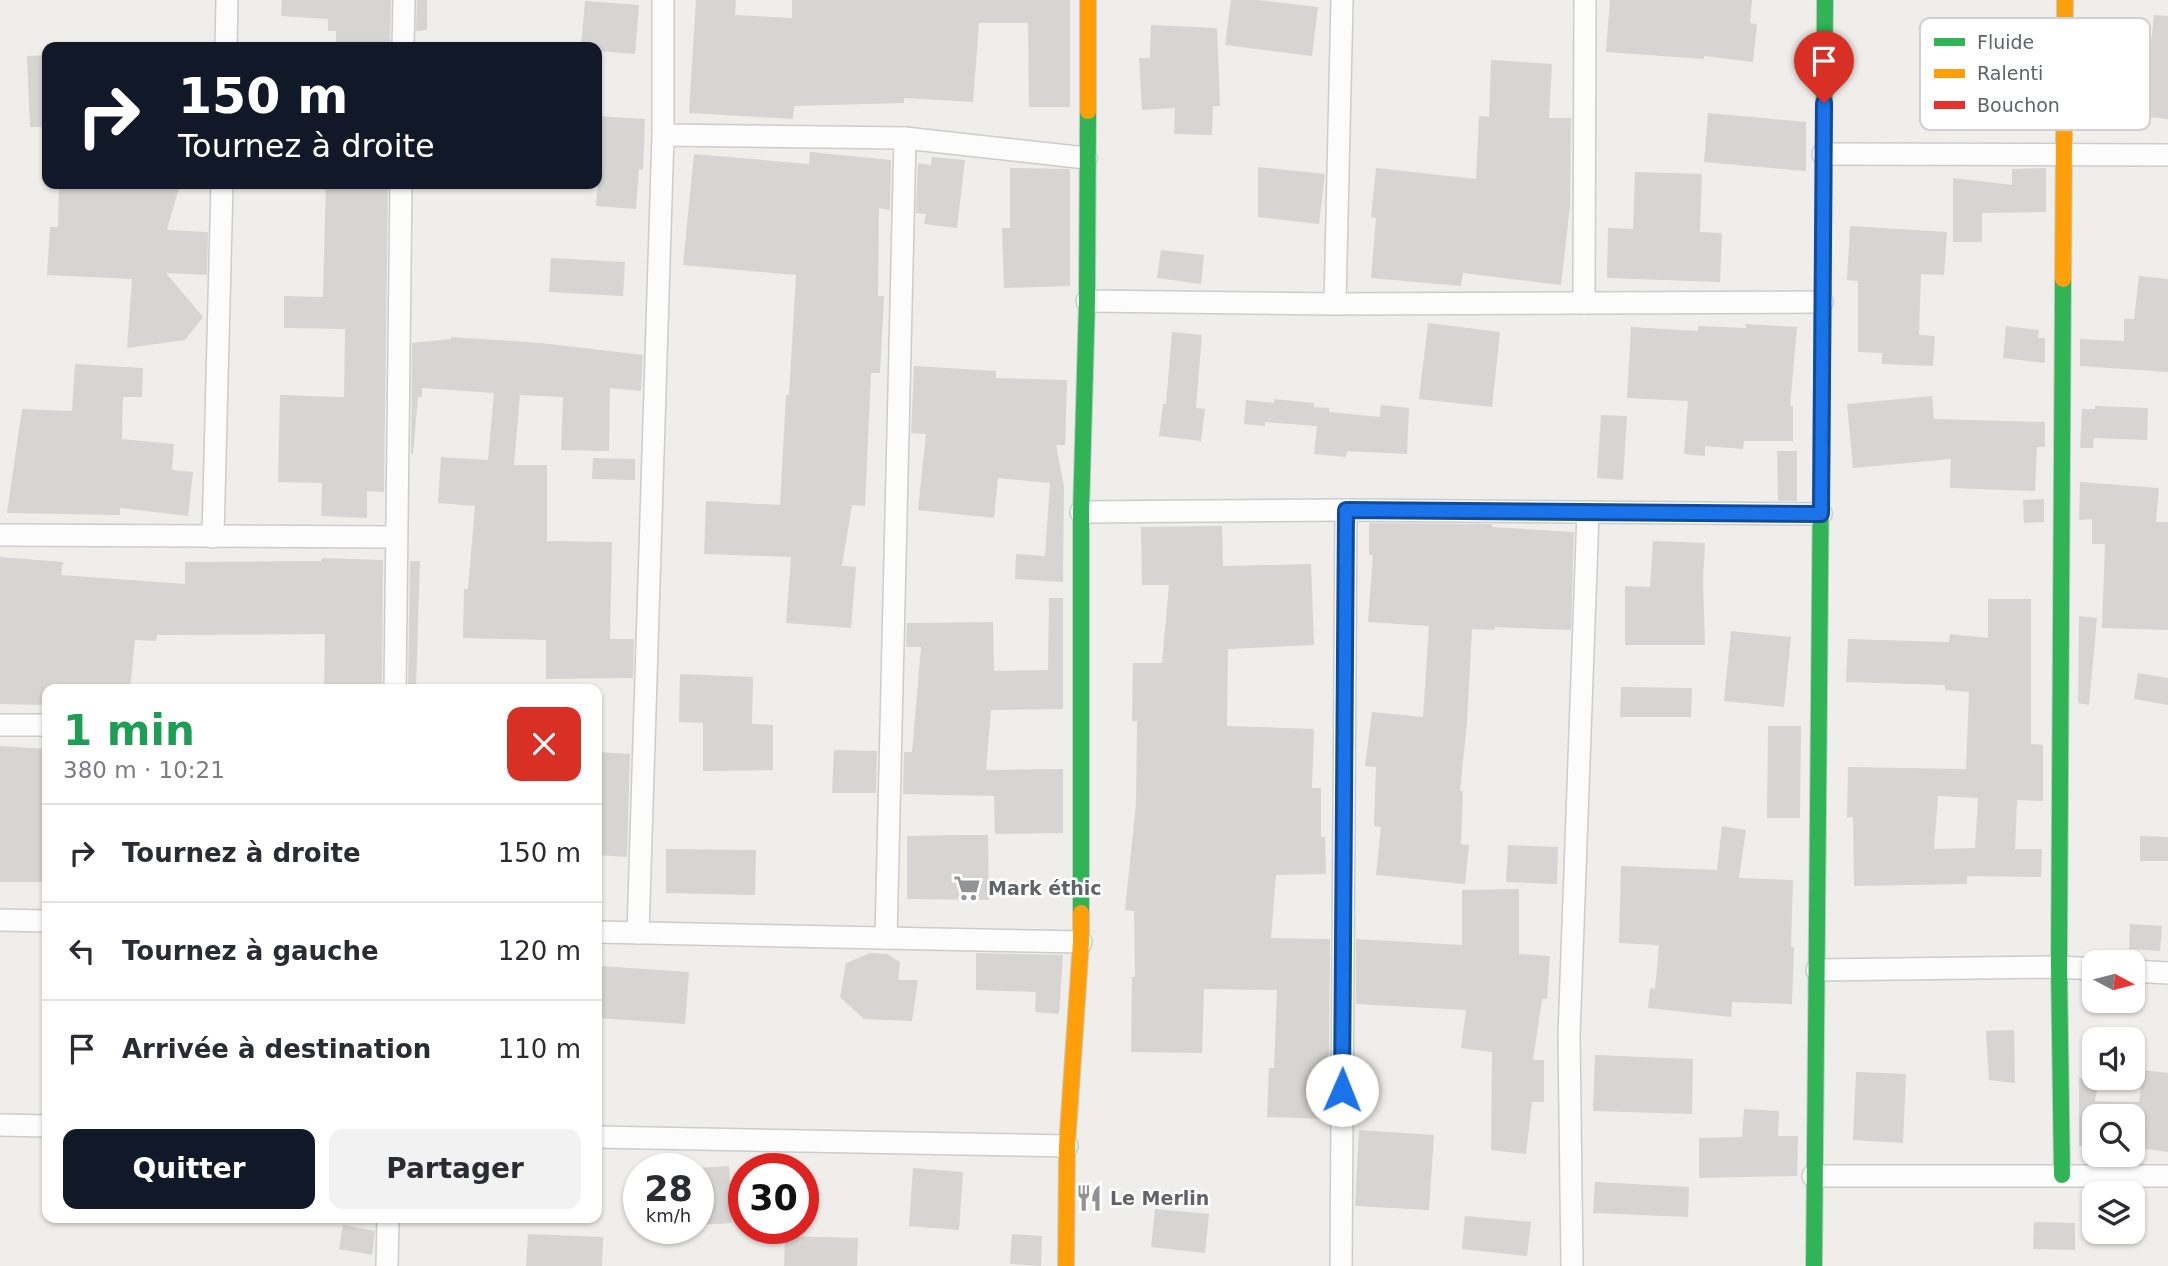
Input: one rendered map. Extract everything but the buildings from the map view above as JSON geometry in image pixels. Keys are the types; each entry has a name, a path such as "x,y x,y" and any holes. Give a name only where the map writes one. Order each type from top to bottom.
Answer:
{"street":[{"path":"226,42 227,0"},
{"path":"403,42 404,0"},
{"path":"638,933 663,135 663,0"},
{"path":"1066,1266 1067,1146 1081,942 1081,512 1087,301 1088,0"},
{"path":"1335,304 1342,0"},
{"path":"1584,303 1585,0"},
{"path":"1814,1266 1825,0"},
{"path":"2065,0 2065,18"},
{"path":"2062,1175 2059,967 2064,130"},
{"path":"663,135 905,138 1086,158"},
{"path":"886,938 905,138"},
{"path":"1823,154 2168,155"},
{"path":"212,537 222,189"},
{"path":"395,684 401,189"},
{"path":"1087,301 1335,304 1822,302"},
{"path":"1081,512 1346,510 1821,514"},
{"path":"1341,1266 1346,510"},
{"path":"1572,1266 1569,1036 1588,512"},
{"path":"0,535 397,537"},
{"path":"0,725 42,725"},
{"path":"0,920 42,921"},
{"path":"602,932 1081,942"},
{"path":"1817,970 2082,968"},
{"path":"2146,972 2168,973"},
{"path":"0,1125 42,1126"},
{"path":"602,1137 1067,1146"},
{"path":"1813,1177 2168,1176"},
{"path":"387,1266 388,1223"}],"traffic: fast":[{"path":"1823,276 1825,0"},
{"path":"1081,913 1081,512 1087,301 1088,111"},
{"path":"2062,1175 2059,967 2063,279"},
{"path":"1814,1266 1821,470"}],"traffic: slow":[{"path":"1088,0 1088,111"},
{"path":"2065,0 2065,18"},
{"path":"2063,279 2064,130"},
{"path":"1066,1266 1067,1146 1081,913"}],"traffic: jam":[{"path":"1821,470 1823,276"}],"place":[{"name":"Mark éthic","path":"967,888"},
{"name":"Le Merlin","path":"1089,1198"}],"route":[{"path":"1342,1090 1346,510 1821,514 1824,103"}]}
